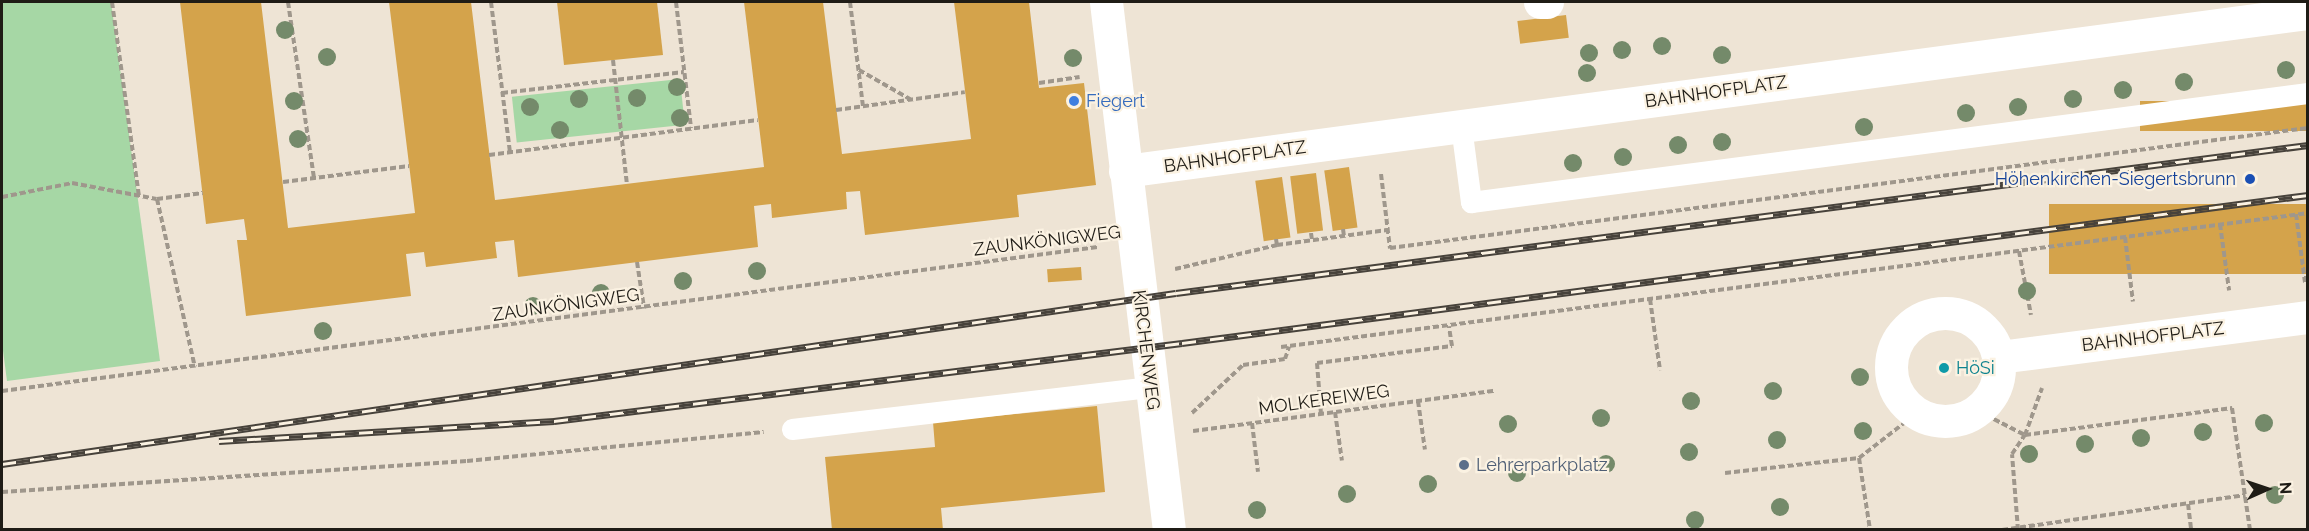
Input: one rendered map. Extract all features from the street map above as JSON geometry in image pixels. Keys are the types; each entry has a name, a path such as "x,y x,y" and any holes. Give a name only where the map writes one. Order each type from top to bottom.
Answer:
{"street":[{"name":"KIRCHENWEG","path":"1106,2 1168,530"},
{"path":"1540,2 1547,2"},
{"name":"BAHNHOFPLATZ","path":"1125,171 2307,13"},
{"name":"BAHNHOFPLATZ","path":"1999,357 2234,327 2306,302"},
{"path":"1926,315 1963,315 1980,325 1992,339 1999,357 1999,377 1992,396 1978,411 1959,420 1936,421 1917,413 1901,399 1892,380 1891,359 1898,339 1910,325 1926,315"}],"lane":[{"path":"1461,126 1471,202 2307,93"},
{"path":"792,429 1151,387"}],"path":[{"path":"112,2 139,196"},
{"path":"288,2 314,178"},
{"path":"491,2 510,152"},
{"path":"676,2 691,128"},
{"path":"850,2 863,106"},
{"path":"613,60 627,184"},
{"path":"859,69 911,100"},
{"path":"502,93 684,72"},
{"path":"836,110 965,92"},
{"path":"489,155 758,120"},
{"path":"1375,137 1390,248 2307,128"},
{"path":"283,182 409,166"},
{"path":"2,197 72,183 157,199 203,193"},
{"path":"157,199 195,367"},
{"path":"1281,348 2307,213"},
{"path":"2296,214 2306,302"},
{"path":"2220,224 2234,327"},
{"path":"1343,229 1344,236"},
{"path":"1174,269 1276,242 1312,240 1387,230"},
{"path":"1311,233 1312,240"},
{"path":"2124,237 2138,339"},
{"name":"ZAUNKÖNIGWEG","path":"2,391 1133,243"},
{"path":"637,262 644,308"},
{"path":"1650,299 1660,370"},
{"path":"1321,414 1317,363 1452,345 1449,326"},
{"path":"1194,431 1192,411 1205,398 1244,365 1285,359 1289,347"},
{"name":"MOLKEREIWEG","path":"1157,437 1494,391"},
{"path":"1418,401 1425,450"},
{"path":"1978,411 2025,435 2232,408 2250,530"},
{"path":"1335,412 1342,461"},
{"path":"1725,473 1859,458 1917,413"},
{"path":"1252,423 1258,472"},
{"path":"2,492 467,461 792,429"},
{"path":"2018,528 2012,454 2025,435"},
{"path":"1859,458 1870,530"},
{"path":"2002,530 2246,495"},
{"path":"2188,504 2191,530"}],"green space":[{"path":"2,2 111,2 160,361 7,381 2,343"},
{"path":"680,79 685,125 517,142 512,97"}],"building":[{"path":"180,2 261,2 288,228 415,213 389,2 471,2 495,200 764,167 744,2 823,2 842,154 971,139 954,2 1029,2 1039,88 1084,83 1096,185 1017,195 1019,217 865,235 860,191 846,192 847,209 772,218 771,204 754,206 758,247 518,277 514,240 495,242 497,258 426,267 424,252 406,254 411,296 246,316 237,240 247,240 244,219 206,224"},
{"path":"557,2 657,2 663,55 564,65"},
{"path":"1566,15 1569,38 1520,44 1517,21"},
{"path":"2140,101 2308,101 2308,131 2140,131"},
{"path":"1349,167 1357,227 1333,231 1324,170"},
{"path":"1316,173 1323,231 1297,234 1290,176"},
{"path":"1282,177 1290,237 1264,241 1255,181"},
{"path":"2049,204 2308,204 2308,274 2049,274"},
{"path":"1081,267 1082,280 1048,282 1047,269"},
{"path":"1097,406 1105,492 941,508 943,530 832,530 825,457 935,447 933,422"}],"railway":[{"path":"2,464 1176,293 2308,145"},
{"path":"219,441 554,421 1182,343 2308,195"}],"place":[{"name":"Fiegert","path":"1074,101"},
{"name":"Höhenkirchen-Siegertsbrunn","path":"2250,179"},
{"name":"HöSi","path":"1944,368"},
{"name":"Lehrerparkplatz","path":"1464,465"}]}
